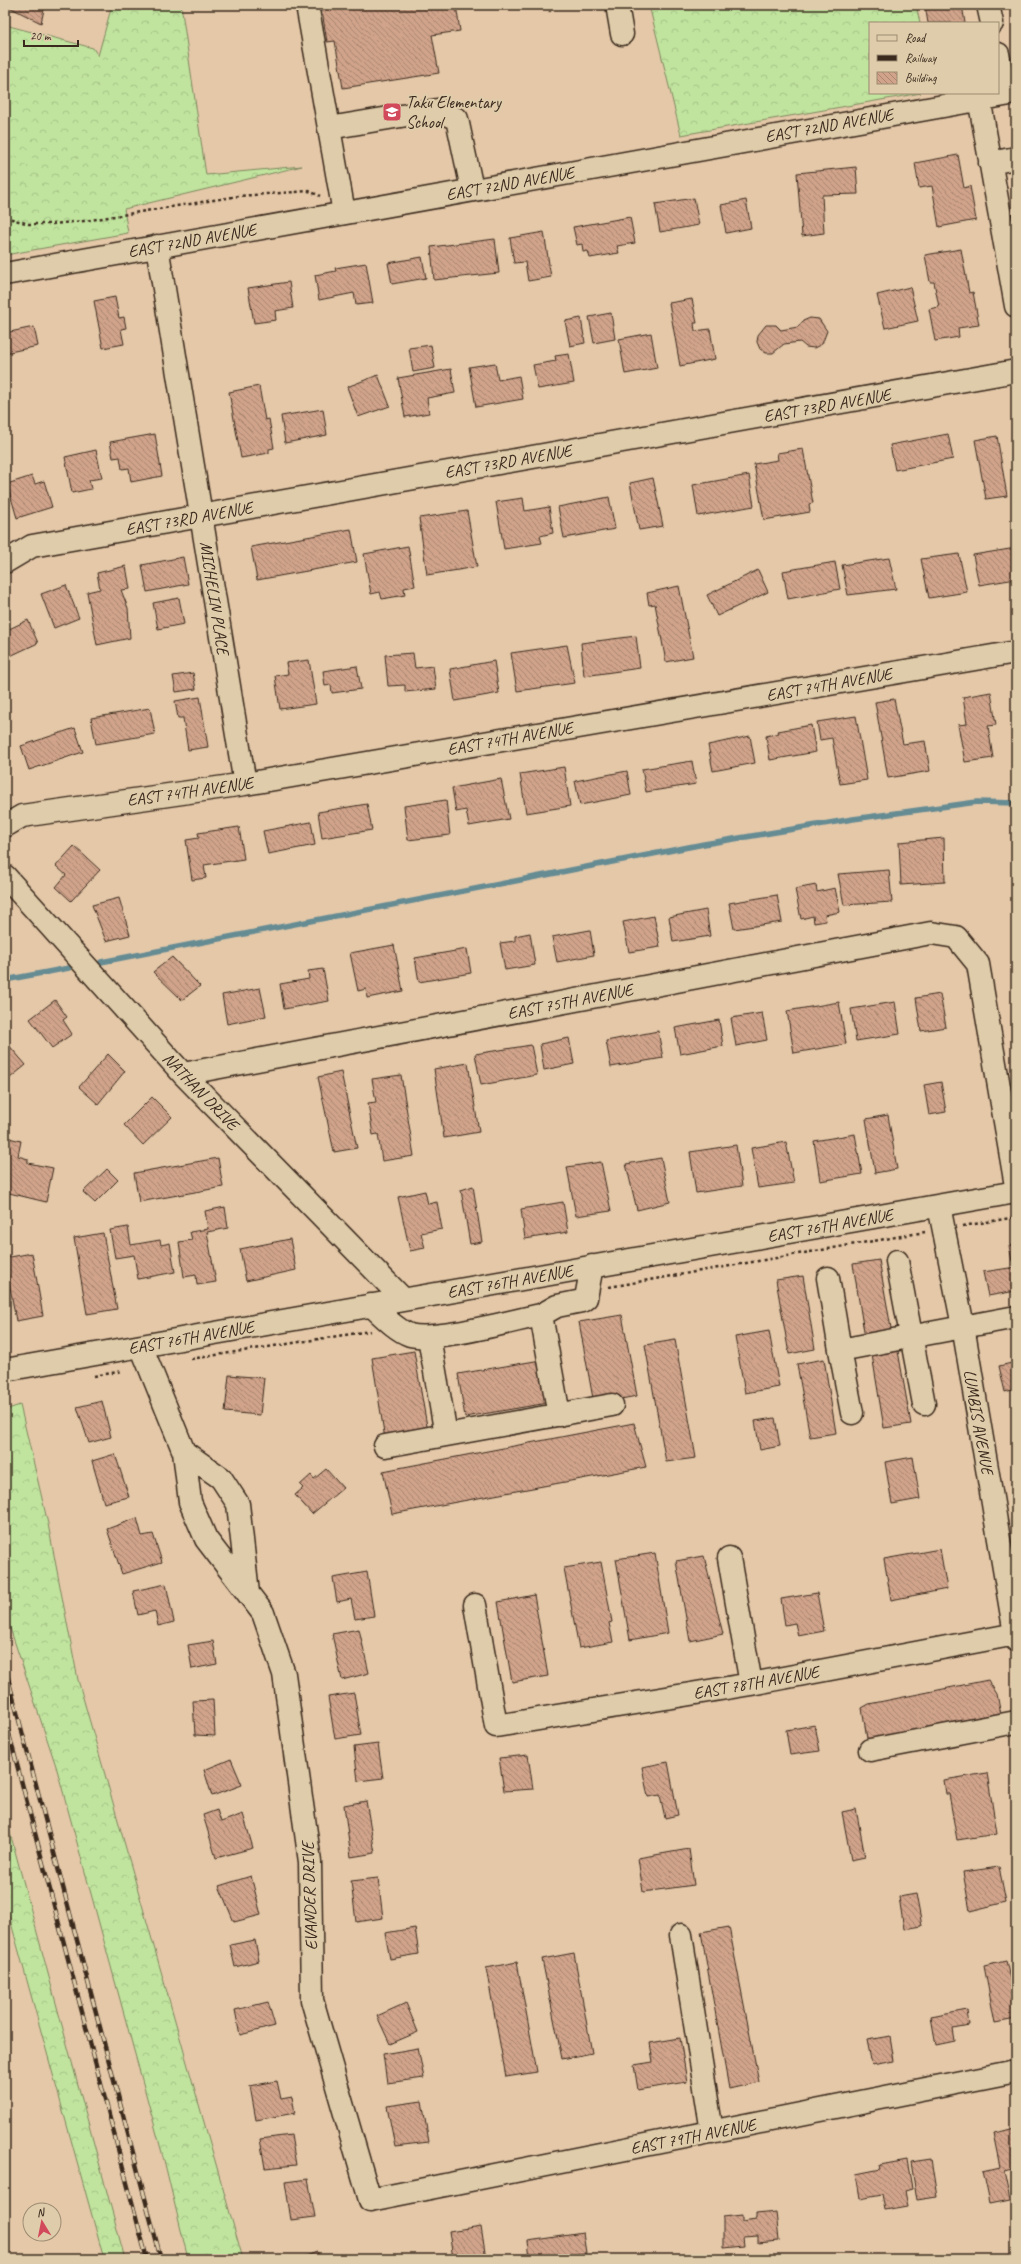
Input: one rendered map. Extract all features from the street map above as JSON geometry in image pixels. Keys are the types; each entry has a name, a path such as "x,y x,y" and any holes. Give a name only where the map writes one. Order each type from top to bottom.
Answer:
{"street":[{"path":"307,5 344,213"},
{"path":"617,5 622,34"},
{"path":"988,5 992,22"},
{"path":"1004,57 1011,93"},
{"name":"EAST 72ND AVENUE","path":"5,274 1011,93"},
{"path":"979,98 1016,306"},
{"path":"329,128 437,110 458,119 472,189"},
{"path":"990,163 1016,158"},
{"name":"MICHELIN PLACE","path":"157,246 245,784"},
{"name":"EAST 73RD AVENUE","path":"5,562 32,546 1016,371"},
{"name":"EAST 74TH AVENUE","path":"5,826 22,816 245,784 1016,652"},
{"name":"NATHAN DRIVE","path":"5,876 183,1074 403,1299"},
{"name":"EAST 75TH AVENUE","path":"183,1074 931,933 956,937 978,964 1016,1186"},
{"name":"EAST 76TH AVENUE","path":"5,1370 1016,1192"},
{"name":"LUMBIS AVENUE","path":"939,1206 963,1326 1016,1636"},
{"path":"897,1261 910,1338 924,1404"},
{"path":"371,1305 397,1327 409,1334 429,1337 540,1315 557,1306 582,1301 586,1298 592,1266"},
{"path":"828,1278 852,1412"},
{"path":"540,1315 559,1415"},
{"path":"840,1350 1016,1317"},
{"path":"429,1337 446,1435"},
{"name":"EVANDER DRIVE","path":"141,1346 184,1452 190,1502 195,1514 206,1539 263,1613 284,1674 310,1862 312,2000 370,2200"},
{"path":"385,1446 612,1405"},
{"path":"184,1452 221,1478 238,1504 248,1593"},
{"path":"728,1558 751,1684"},
{"name":"EAST 78TH AVENUE","path":"475,1605 496,1726 751,1684 1016,1636"},
{"path":"870,1750 1016,1722"},
{"path":"681,1935 712,2132"},
{"name":"EAST 79TH AVENUE","path":"370,2200 1016,2071"}],"path":[{"path":"549,5 550,12"},
{"path":"5,217 29,224 52,224 84,221 239,196 308,191 324,197"}],"green space":[{"path":"112,5 181,5 206,175 302,166 124,209 128,233 5,255 5,25 93,48 98,56"},
{"path":"649,5 916,5 920,22 869,22 869,94 915,94 681,135"},
{"path":"20,1405 48,1524 78,1680 243,2259 188,2259 164,2160 56,1766 5,1613 5,1410"},
{"path":"5,1814 125,2259 104,2259 5,1901"}],"building":[{"path":"5,5 45,5 41,23"},
{"name":"Taku Elementary School","path":"321,5 456,5 460,31 432,35 439,73 343,88 335,41 327,42"},
{"path":"925,5 962,5 965,22 928,22"},
{"path":"958,155 964,188 970,186 976,220 939,227 932,186 919,188 915,163"},
{"path":"856,167 858,194 822,195 824,233 802,236 797,173"},
{"path":"694,198 699,225 660,232 655,204"},
{"path":"746,200 751,228 726,233 721,205"},
{"path":"630,217 635,243 617,246 619,253 590,258 588,251 583,252 582,244 577,245 573,227"},
{"path":"544,232 551,277 528,281 525,262 514,263 510,238"},
{"path":"495,239 499,273 434,280 431,247"},
{"path":"961,249 969,293 973,292 979,325 958,328 959,337 935,341 929,309 939,307 934,282 930,282 925,255"},
{"path":"422,257 426,278 392,284 388,263"},
{"path":"366,263 373,303 356,305 354,293 319,300 315,275 336,271 335,268"},
{"path":"289,282 293,308 275,311 276,320 254,323 248,288"},
{"path":"910,287 918,321 885,328 877,295"},
{"path":"115,297 119,318 124,317 126,328 121,329 124,344 103,348 94,301"},
{"path":"692,299 697,323 694,323 695,331 710,329 715,359 680,366 669,303"},
{"path":"611,313 615,339 594,343 589,317"},
{"path":"581,318 585,343 570,346 565,321"},
{"path":"810,318 819,319 827,331 822,344 814,348 806,347 800,342 784,344 773,353 766,353 760,349 757,342 758,335 766,325 776,325 781,330 798,327 803,321"},
{"path":"34,327 38,346 5,353 5,333"},
{"path":"651,333 657,368 625,374 619,339"},
{"path":"431,345 435,368 413,372 409,348"},
{"path":"569,354 574,383 538,389 533,365 556,361 555,356"},
{"path":"495,363 498,380 519,376 523,399 476,407 469,367"},
{"path":"451,369 455,393 427,398 429,413 405,417 398,378"},
{"path":"378,375 390,406 358,417 347,387"},
{"path":"259,386 265,420 269,419 274,448 269,449 269,453 241,458 229,392"},
{"path":"323,409 327,435 285,443 281,416"},
{"path":"155,434 162,476 131,482 129,468 122,469 120,457 113,458 110,442"},
{"path":"948,434 953,459 895,470 890,445"},
{"path":"997,436 1007,496 986,499 975,440"},
{"path":"803,449 813,503 809,504 810,512 764,520 754,464 778,460 777,453"},
{"path":"96,450 102,478 89,480 91,489 72,493 65,457"},
{"path":"749,475 754,506 698,516 693,485"},
{"path":"32,476 35,484 44,481 52,507 17,518 7,484"},
{"path":"653,478 663,526 639,530 630,483"},
{"path":"609,497 615,529 564,538 558,507"},
{"path":"523,498 525,511 549,507 553,533 540,536 542,543 504,549 496,502"},
{"path":"467,511 477,567 427,575 419,518"},
{"path":"351,529 357,562 257,580 251,547"},
{"path":"408,546 415,586 404,588 405,595 382,599 380,592 371,594 364,554"},
{"path":"1016,548 1016,579 979,585 973,555"},
{"path":"959,554 967,592 929,598 921,559"},
{"path":"183,557 188,584 147,592 142,565"},
{"path":"889,558 896,589 848,595 842,565"},
{"path":"835,562 840,589 788,599 783,571"},
{"path":"126,566 130,589 121,590 128,608 130,638 97,645 87,592 100,589 97,573"},
{"path":"758,570 768,592 717,616 707,595"},
{"path":"66,585 79,618 54,628 41,594"},
{"path":"679,586 693,657 666,662 655,604 649,605 647,593"},
{"path":"179,598 184,624 158,629 153,603"},
{"path":"28,620 38,643 8,657 5,652 5,631"},
{"path":"636,636 640,668 584,676 581,643"},
{"path":"567,645 575,683 517,691 511,653"},
{"path":"413,653 415,668 433,666 436,689 405,692 405,685 388,686 385,655"},
{"path":"309,660 316,704 280,709 275,676 288,674 286,663"},
{"path":"494,661 499,693 455,701 450,669"},
{"path":"357,666 361,689 332,693 331,685 325,686 323,671"},
{"path":"193,673 196,689 176,692 173,676"},
{"path":"991,692 996,725 988,726 993,758 965,762 958,725 967,724 963,697"},
{"path":"200,697 208,747 188,750 183,718 178,718 175,701"},
{"path":"894,699 903,744 925,741 930,771 888,778 875,702"},
{"path":"150,708 155,734 96,744 91,718"},
{"path":"856,716 867,780 840,784 832,738 820,740 817,722"},
{"path":"811,725 816,752 770,760 766,736 779,733 778,731"},
{"path":"75,728 83,752 29,770 21,746"},
{"path":"750,736 755,763 713,771 708,745"},
{"path":"692,761 696,784 646,792 642,769"},
{"path":"564,767 570,806 526,813 520,774"},
{"path":"627,771 631,795 580,805 575,781"},
{"path":"501,779 509,819 469,826 466,810 456,812 452,788"},
{"path":"446,800 450,835 408,840 404,806"},
{"path":"367,804 372,830 322,838 318,812"},
{"path":"311,822 315,845 268,854 263,831"},
{"path":"239,827 244,859 204,865 206,878 192,880 186,840 199,838 198,833"},
{"path":"944,838 945,882 901,885 899,842"},
{"path":"74,846 100,870 71,901 56,887 66,875 56,866"},
{"path":"889,870 892,902 844,905 838,874"},
{"path":"816,885 817,892 835,888 840,912 825,915 826,921 814,923 813,916 801,919 795,889"},
{"path":"777,895 782,922 734,929 729,903"},
{"path":"119,898 130,935 106,941 92,905"},
{"path":"706,910 710,936 673,942 669,917"},
{"path":"654,916 660,947 629,952 623,922"},
{"path":"590,930 594,955 557,962 552,937"},
{"path":"530,933 535,965 505,970 500,943 515,941 515,936"},
{"path":"394,945 403,991 367,998 366,989 358,991 350,953"},
{"path":"467,949 471,973 419,982 415,958"},
{"path":"172,957 200,986 182,1000 153,972"},
{"path":"323,969 329,1001 284,1009 280,984 309,979 308,971"},
{"path":"260,988 266,1016 227,1024 222,995"},
{"path":"940,994 946,1027 921,1031 916,998"},
{"path":"55,1000 67,1017 63,1020 72,1034 52,1048 30,1019"},
{"path":"839,1002 846,1044 794,1053 787,1011"},
{"path":"895,1002 900,1034 856,1041 851,1009"},
{"path":"762,1013 767,1040 736,1046 731,1018"},
{"path":"719,1020 723,1046 680,1054 675,1028"},
{"path":"658,1031 663,1058 611,1067 606,1041"},
{"path":"569,1038 574,1064 544,1070 540,1044"},
{"path":"7,1043 26,1065 5,1082 5,1044"},
{"path":"531,1045 537,1075 481,1085 475,1054"},
{"path":"108,1054 125,1071 98,1104 79,1087"},
{"path":"468,1063 479,1132 444,1138 434,1069"},
{"path":"341,1072 357,1148 334,1152 318,1077"},
{"path":"401,1075 414,1156 382,1161 378,1134 373,1135 368,1103 376,1102 372,1079"},
{"path":"941,1082 946,1112 929,1115 924,1085"},
{"path":"152,1097 172,1117 143,1145 124,1125"},
{"path":"888,1115 897,1169 875,1173 866,1119"},
{"path":"855,1134 862,1174 820,1181 814,1141"},
{"path":"9,1138 21,1141 18,1156 28,1159 28,1163 53,1168 46,1202 5,1192 5,1154"},
{"path":"786,1142 794,1183 758,1188 751,1148"},
{"path":"736,1145 742,1186 696,1193 690,1152"},
{"path":"218,1158 223,1187 139,1202 134,1173"},
{"path":"661,1158 670,1202 637,1210 626,1164"},
{"path":"601,1162 611,1211 576,1216 567,1167"},
{"path":"107,1169 118,1180 95,1203 83,1192"},
{"path":"473,1186 482,1242 470,1244 461,1190"},
{"path":"425,1191 428,1204 437,1202 442,1229 421,1233 425,1248 410,1251 398,1197"},
{"path":"563,1202 568,1232 525,1239 521,1209"},
{"path":"225,1207 228,1228 207,1232 216,1282 197,1285 196,1275 184,1277 179,1242 192,1240 190,1232 208,1229 205,1211"},
{"path":"128,1227 131,1245 160,1240 161,1245 170,1243 175,1272 138,1279 134,1255 115,1258 110,1230"},
{"path":"103,1233 117,1309 87,1314 74,1238"},
{"path":"290,1239 296,1270 246,1281 240,1249"},
{"path":"1016,1244 1016,1261 1012,1261 1009,1246"},
{"path":"32,1253 43,1316 16,1321 5,1258"},
{"path":"879,1260 892,1334 865,1338 853,1264"},
{"path":"1016,1267 1016,1291 988,1296 983,1272"},
{"path":"803,1276 815,1349 789,1354 776,1280"},
{"path":"622,1315 637,1396 594,1404 579,1322"},
{"path":"769,1331 779,1387 745,1393 735,1337"},
{"path":"675,1340 696,1458 666,1462 645,1345"},
{"path":"414,1351 428,1432 385,1439 372,1358"},
{"path":"898,1351 911,1424 884,1428 872,1355"},
{"path":"824,1359 836,1433 810,1437 797,1364"},
{"path":"541,1360 548,1403 465,1417 458,1374"},
{"path":"1016,1362 1016,1389 1005,1392 999,1366"},
{"path":"229,1375 264,1378 260,1415 225,1412"},
{"path":"102,1401 111,1437 89,1443 77,1407"},
{"path":"775,1418 780,1446 760,1450 755,1421"},
{"path":"634,1423 646,1467 392,1514 383,1471"},
{"path":"115,1454 129,1497 104,1503 92,1461"},
{"path":"913,1457 920,1499 892,1504 885,1462"},
{"path":"326,1469 343,1488 312,1514 295,1495 303,1488 300,1485 311,1475 314,1479"},
{"path":"137,1518 142,1536 153,1534 162,1562 122,1574 107,1529"},
{"path":"940,1549 947,1589 891,1600 884,1559"},
{"path":"655,1553 668,1633 630,1640 616,1559"},
{"path":"704,1556 723,1634 690,1641 676,1561"},
{"path":"601,1562 612,1622 609,1623 613,1642 579,1648 564,1568"},
{"path":"367,1572 374,1616 355,1619 351,1599 337,1602 333,1578"},
{"path":"166,1584 174,1622 158,1626 155,1611 138,1615 133,1591"},
{"path":"817,1593 824,1631 798,1636 795,1623 785,1625 781,1599"},
{"path":"534,1595 548,1676 512,1682 498,1602"},
{"path":"359,1629 369,1673 342,1680 332,1634"},
{"path":"213,1641 217,1664 192,1669 188,1645"},
{"path":"988,1680 997,1694 1002,1720 868,1744 862,1708 869,1704"},
{"path":"354,1693 361,1735 335,1739 328,1697"},
{"path":"213,1700 215,1736 195,1735 193,1701"},
{"path":"815,1725 820,1751 790,1755 786,1730"},
{"path":"378,1744 383,1778 358,1781 354,1747"},
{"path":"528,1755 533,1789 504,1791 499,1758"},
{"path":"231,1759 242,1785 212,1796 204,1770"},
{"path":"668,1762 678,1815 665,1818 660,1795 648,1797 642,1767"},
{"path":"987,1773 997,1834 957,1840 949,1794 946,1794 944,1780"},
{"path":"366,1801 375,1853 351,1857 344,1805"},
{"path":"856,1809 865,1857 851,1860 842,1812"},
{"path":"217,1810 221,1822 243,1814 253,1848 216,1858 203,1815"},
{"path":"689,1849 694,1885 643,1892 638,1858"},
{"path":"999,1867 1006,1902 970,1911 963,1872"},
{"path":"251,1876 261,1915 234,1922 219,1886"},
{"path":"378,1878 383,1918 356,1922 351,1881"},
{"path":"916,1894 922,1926 904,1929 899,1897"},
{"path":"729,1927 759,2082 729,2089 701,1932"},
{"path":"415,1928 419,1954 390,1959 385,1933"},
{"path":"255,1940 259,1961 235,1967 230,1945"},
{"path":"574,1953 592,2053 562,2059 542,1959"},
{"path":"1006,1961 1016,2003 1016,2019 995,2023 984,1966"},
{"path":"517,1962 537,2072 506,2077 486,1968"},
{"path":"268,2002 275,2026 240,2035 235,2010"},
{"path":"406,2003 418,2032 390,2044 377,2016"},
{"path":"967,2010 969,2025 953,2028 955,2041 936,2045 931,2017"},
{"path":"890,2036 894,2061 872,2065 867,2040"},
{"path":"680,2038 687,2082 638,2090 634,2065 653,2062 650,2043"},
{"path":"418,2048 424,2078 387,2083 383,2054"},
{"path":"277,2081 281,2099 292,2097 295,2113 256,2120 250,2086"},
{"path":"422,2101 429,2142 395,2146 387,2106"},
{"path":"1016,2128 1016,2168 1004,2171 1010,2199 990,2203 983,2171 1000,2167 993,2133"},
{"path":"291,2135 296,2165 265,2168 260,2139"},
{"path":"931,2159 937,2197 917,2200 911,2162"},
{"path":"907,2160 912,2188 905,2190 908,2206 885,2210 882,2194 860,2198 856,2174 881,2169 880,2165"},
{"path":"308,2179 315,2217 291,2220 285,2182"},
{"path":"776,2212 779,2241 758,2243 758,2236 743,2237 744,2246 723,2248 723,2217 742,2215 742,2221 756,2219 756,2214"},
{"path":"481,2226 486,2259 453,2259 449,2231"},
{"path":"583,2233 586,2253 530,2259 528,2241"},
{"path":"317,2252 321,2259 298,2259"}],"waterway":[{"path":"101,962 704,844 853,819 977,802 1016,803"},
{"path":"5,980 69,968"}],"railway":[{"path":"5,1667 161,2259"},
{"path":"5,1719 147,2259"}],"place":[{"name":"Taku Elementary School","path":"392,112"}]}
